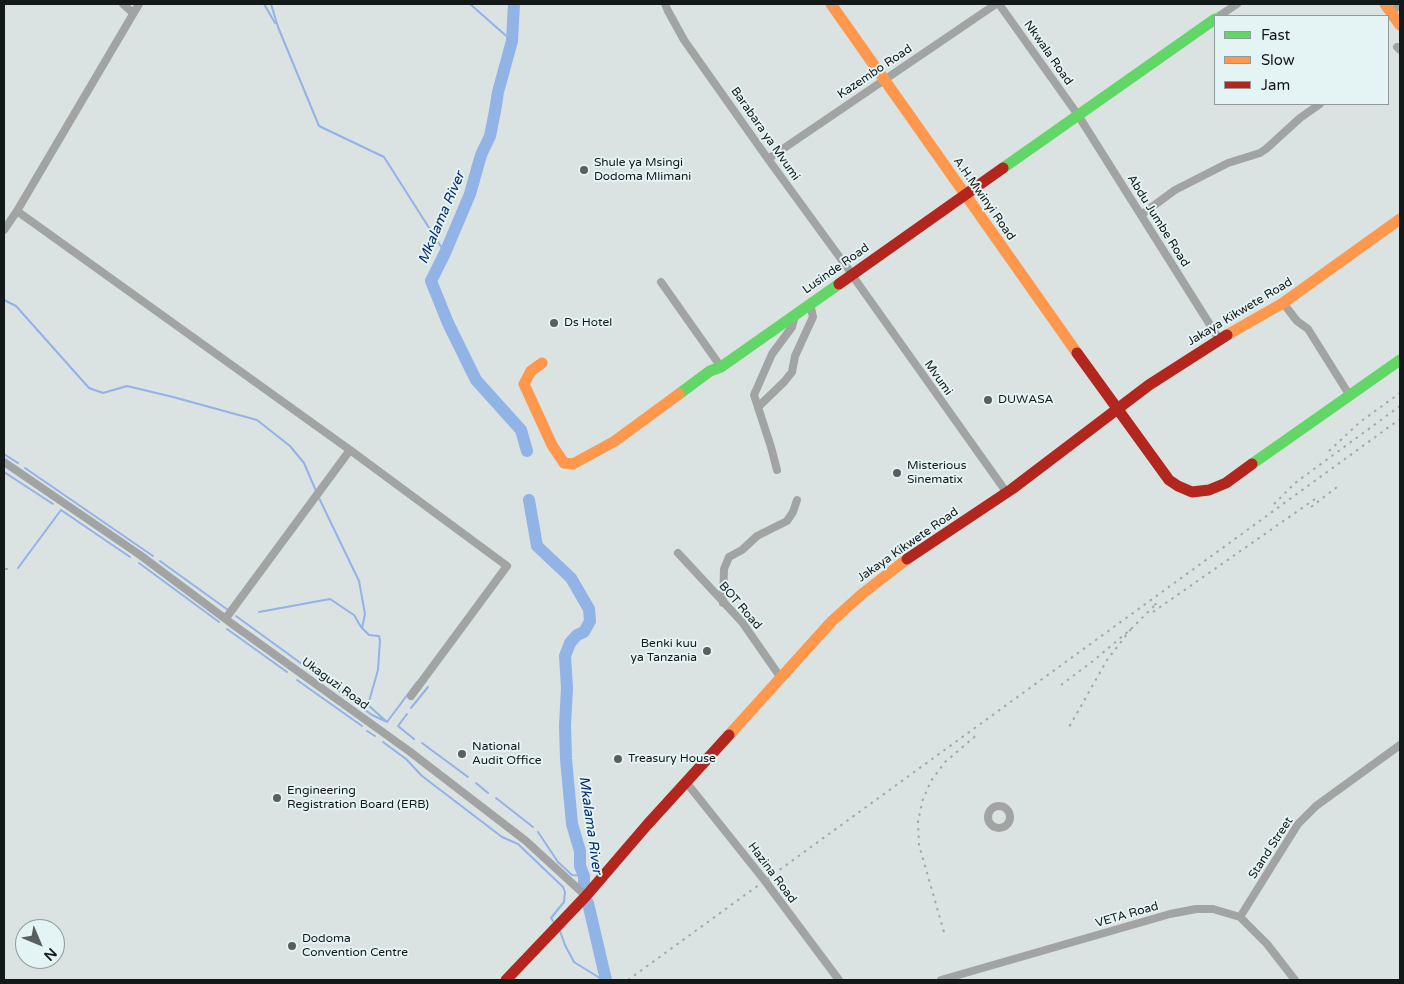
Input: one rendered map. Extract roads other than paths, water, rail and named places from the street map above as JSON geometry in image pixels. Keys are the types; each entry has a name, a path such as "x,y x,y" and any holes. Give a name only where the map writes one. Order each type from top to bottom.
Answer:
{"street":[{"path":"123,4 133,13"},
{"path":"4,230 139,4"},
{"name":"Barabara ya Mvumi","path":"665,4 684,40 852,275"},
{"name":"A.H.Mwinyi Road","path":"831,4 883,80 1169,480 1178,486 1192,492 1210,490 1226,483 1400,360"},
{"name":"Kazembo Road","path":"768,159 997,4"},
{"name":"Nkwala Road","path":"997,4 1078,116"},
{"path":"1220,15 1237,4"},
{"path":"1392,7 1400,25"},
{"name":"Lusinde Road","path":"542,363 531,371 524,384 552,445 564,463 573,464 614,441 710,371 721,367 1214,20"},
{"path":"1141,215 1175,190 1228,163 1260,154 1300,118 1319,105"},
{"name":"Abdu Jumbe Road","path":"1078,116 1219,339"},
{"path":"17,211 350,450 507,566 411,696"},
{"name":"Jakaya Kikwete Road","path":"506,980 586,896 832,621 882,578 918,551 1007,493 1149,385 1219,339 1283,303 1400,219"},
{"name":"Mvumi","path":"852,275 1007,493"},
{"path":"661,282 721,367"},
{"path":"1283,303 1297,321 1308,329 1350,396"},
{"path":"758,407 792,372 795,356 801,340 809,328 812,317 810,304"},
{"path":"776,470 771,447 754,395 772,354 792,327 795,315"},
{"path":"226,618 350,450"},
{"name":"Ukaguzi Road","path":"4,462 62,500 409,751 526,841 586,896"},
{"path":"723,603 724,569 729,557 742,550 757,536 787,521 793,512 797,500"},
{"name":"BOT Road","path":"678,553 742,622 781,678"},
{"name":"Stand Street","path":"1240,917 1298,824 1316,806 1400,745"},
{"name":"Hazina Road","path":"686,782 765,881 839,980"},
{"name":"VETA Road","path":"941,980 1188,910 1213,909 1240,917 1267,944 1295,980"}],"waterway":[{"path":"264,4 275,23"},
{"path":"271,4 278,27 319,126 384,157 445,253"},
{"path":"470,4 512,41"},
{"name":"Mkalama River","path":"514,4 512,41 498,92 490,136 481,155 470,194 431,281 448,323 476,380 521,430 527,451"},
{"path":"4,300 16,306 89,388 103,393 127,386 257,420 290,446 304,463 316,491"},
{"path":"4,454 18,463"},
{"path":"25,468 153,556"},
{"path":"4,472 53,504"},
{"path":"319,498 359,581 365,614 362,628 369,635 379,636 378,670 368,705 387,722"},
{"name":"Mkalama River","path":"529,500 537,546 571,578 589,609 590,621 584,632 577,635 570,643 565,656 567,688 566,759 572,824 580,851 580,866 584,876 584,885"},
{"path":"18,568 61,510 130,557"},
{"path":"160,561 228,610"},
{"path":"139,563 219,622"},
{"path":"259,612 330,599 354,615 361,627"},
{"path":"236,616 372,715 385,721"},
{"path":"227,629 287,672"},
{"path":"297,680 362,726"},
{"path":"387,722 417,682"},
{"path":"411,708 428,687"},
{"path":"407,714 398,726 414,739"},
{"path":"367,731 375,736"},
{"path":"383,742 406,759 422,776 502,837 518,844 563,887 565,892 564,902 551,918 553,921"},
{"path":"422,743 468,777"},
{"path":"476,783 488,793"},
{"path":"496,798 533,827"},
{"path":"538,832 558,862 572,875 584,876"},
{"name":"Mkalama River","path":"588,903 606,980"},
{"path":"560,931 574,962 603,980"}],"railway":[{"path":"1329,451 1360,422 1400,393"},
{"path":"1274,504 1295,483 1400,406"},
{"path":"628,980 1400,419"},
{"path":"1311,507 1337,487"},
{"path":"1153,612 1315,499"},
{"path":"1131,629 1157,603 1153,606"},
{"path":"1061,685 1131,629 1107,660 1068,729"},
{"path":"944,932 919,845 918,821 923,799 931,781 945,762 979,733"}],"place":[{"name":"Shule ya Msingi Dodoma Mlimani","path":"584,170"},
{"name":"Ds Hotel","path":"554,323"},
{"name":"DUWASA","path":"988,400"},
{"name":"Misterious Sinematix","path":"897,473"},
{"name":"Benki kuu ya Tanzania","path":"707,651"},
{"name":"National Audit Office","path":"462,754"},
{"name":"Treasury House","path":"618,759"},
{"name":"Engineering Registration Board (ERB)","path":"277,798"},
{"name":"Dodoma Convention Centre","path":"292,946"}]}
